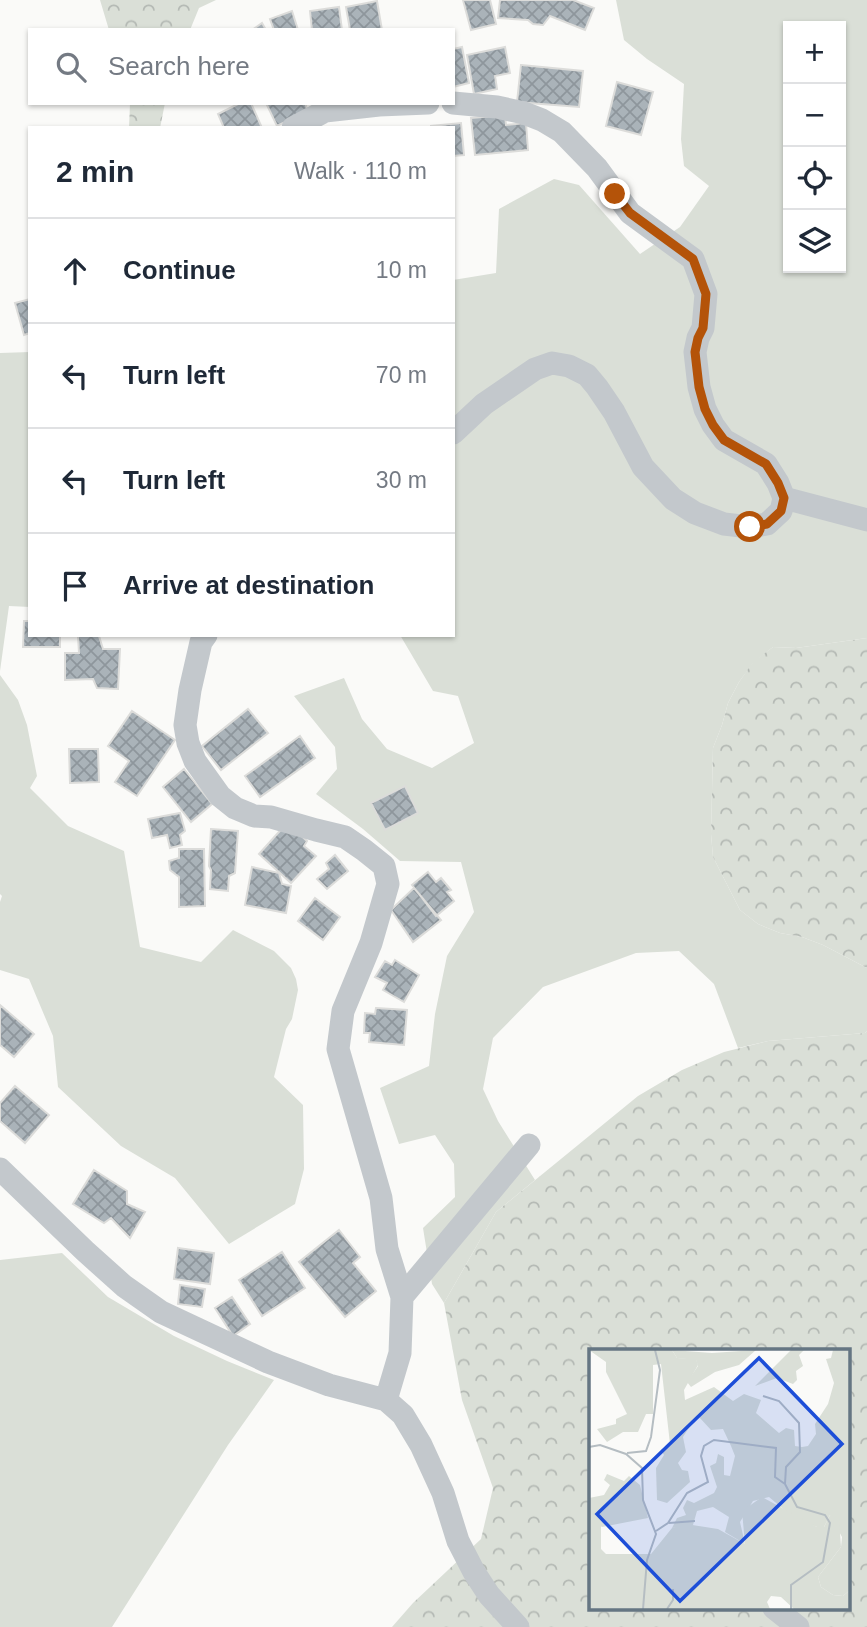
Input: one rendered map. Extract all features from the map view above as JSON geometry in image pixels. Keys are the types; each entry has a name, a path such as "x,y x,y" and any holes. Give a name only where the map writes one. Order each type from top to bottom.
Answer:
{"street":[{"path":"455,103 497,107 524,113 562,132 597,168 630,213 693,259 706,294 703,328 695,352 699,387 705,409 724,440 766,464 784,498 781,511 767,524 750,527 724,524 695,513 673,499 643,467 614,412 597,387 587,375 569,366 552,363 535,369 484,404 455,431"},
{"path":"297,126 325,111 379,105"},
{"path":"784,498 867,520"},
{"path":"205,637 201,642 190,690 185,724 195,761 220,796 235,808 254,816 271,817 345,837 384,866 388,884 371,943 343,1011 338,1049 381,1198 387,1249 402,1297 400,1353 386,1400"},
{"path":"402,1297 529,1145"},
{"path":"0,1169 124,1286 161,1312 268,1362 329,1385 386,1400 403,1415 421,1445 443,1493 458,1541 474,1572 489,1595 518,1627"},
{"path":"777,1610 798,1627"}],"green space":[{"path":"100,0 216,0 199,8 191,28 108,28"},
{"path":"616,0 867,0 867,638 796,648 773,647 753,663 728,703 713,748 711,834 713,857 740,910 758,924 823,945 867,968 867,1031 768,1041 738,1048 714,984 679,951 636,953 543,987 493,1038 483,1089 498,1121 535,1180 496,1212 444,1303 432,1284 423,1228 455,1197 454,1164 435,1135 399,1144 380,1088 429,1066 435,1014 447,956 474,912 461,862 400,861 316,794 337,769 335,747 294,696 344,678 362,719 387,749 432,768 474,743 458,696 433,691 401,637 455,637 455,280 496,273 499,209 554,179 579,185 640,254 680,227 709,186 684,166 681,139 684,84 624,40"},
{"path":"130,105 165,105 160,126 129,126"},
{"path":"28,352 28,607 9,606 0,671 0,353"},
{"path":"867,638 867,968 823,945 758,924 740,910 713,857 711,834 713,748 728,703 753,662 773,647 796,648"},
{"path":"0,675 18,700 27,725 37,776 30,788 68,826 124,851 140,947 201,962 233,930 274,951 291,968 296,979 298,990 292,1019 286,1029 274,1077 303,1105 304,1169 295,1204 229,1244 175,1178 121,1146 58,1087 53,1036 29,979 0,970"},
{"path":"867,1031 867,1627 392,1627 413,1603 481,1539 493,1488 462,1400 444,1303 496,1212 638,1096 682,1070 724,1052 768,1041"},
{"path":"62,1253 108,1297 174,1336 274,1380 228,1445 112,1627 0,1627 0,1260"}],"building":[{"path":"463,0 490,0 496,24 471,30"},
{"path":"500,0 573,0 594,8 585,30 550,16 543,25 533,24 528,20 498,18"},
{"path":"377,1 382,28 350,28 346,7"},
{"path":"339,7 342,28 312,28 310,11"},
{"path":"292,11 297,28 273,28 270,19"},
{"path":"462,47 469,83 455,86 455,49"},
{"path":"505,47 510,73 495,76 497,89 474,94 467,55"},
{"path":"521,65 583,71 579,107 517,102"},
{"path":"617,82 653,92 641,135 606,126"},
{"path":"236,105 252,105 261,126 223,126 218,114"},
{"path":"267,105 306,105 308,111 277,126"},
{"path":"505,115 506,125 526,123 528,150 475,155 471,118"},
{"path":"461,123 464,155 455,156 455,126 431,126"},
{"path":"28,300 28,334 24,335 15,303"},
{"path":"24,621 28,621 28,637 60,637 60,647 23,647"},
{"path":"78,637 99,637 103,649 120,649 118,689 97,688 93,679 65,680 65,653 79,653"},
{"path":"248,709 268,733 221,770 202,746"},
{"path":"132,711 175,740 137,796 115,782 129,761 108,746"},
{"path":"300,736 315,758 260,797 245,776"},
{"path":"69,749 98,749 99,782 70,783"},
{"path":"184,769 212,804 191,822 163,787"},
{"path":"405,786 418,813 385,830 371,803"},
{"path":"180,813 185,831 180,835 182,845 170,848 167,835 152,838 148,819"},
{"path":"287,823 307,841 304,846 316,856 291,883 259,854"},
{"path":"211,829 238,831 235,873 229,876 228,891 210,889"},
{"path":"179,849 204,849 205,906 179,907 179,877 170,870 169,861 179,858"},
{"path":"335,855 348,871 327,889 317,879 329,869 326,863"},
{"path":"252,867 279,873 282,884 291,886 286,913 245,905"},
{"path":"428,872 436,882 441,878 451,890 447,892 454,901 436,916 412,885"},
{"path":"414,888 441,920 413,942 391,910"},
{"path":"315,898 340,917 323,940 298,921"},
{"path":"395,960 419,975 404,1002 383,990 387,983 375,977 385,961 392,965"},
{"path":"0,1005 34,1034 14,1057 0,1045"},
{"path":"376,1008 407,1010 404,1045 369,1042 370,1033 364,1033 365,1013 375,1014"},
{"path":"15,1086 49,1115 25,1143 0,1121 0,1103"},
{"path":"94,1170 127,1191 127,1204 145,1212 130,1238 111,1218 104,1223 73,1204"},
{"path":"339,1230 360,1257 353,1263 376,1291 345,1317 299,1262"},
{"path":"178,1248 214,1253 210,1284 174,1279"},
{"path":"282,1252 305,1288 262,1316 239,1280"},
{"path":"180,1285 205,1289 202,1307 178,1304"},
{"path":"232,1297 250,1324 233,1336 215,1308"}],"route":[{"path":"615,194 630,213 693,259 706,294 703,328 695,352 699,387 705,409 724,440 766,464 784,498 781,511 767,524 750,527"}]}
